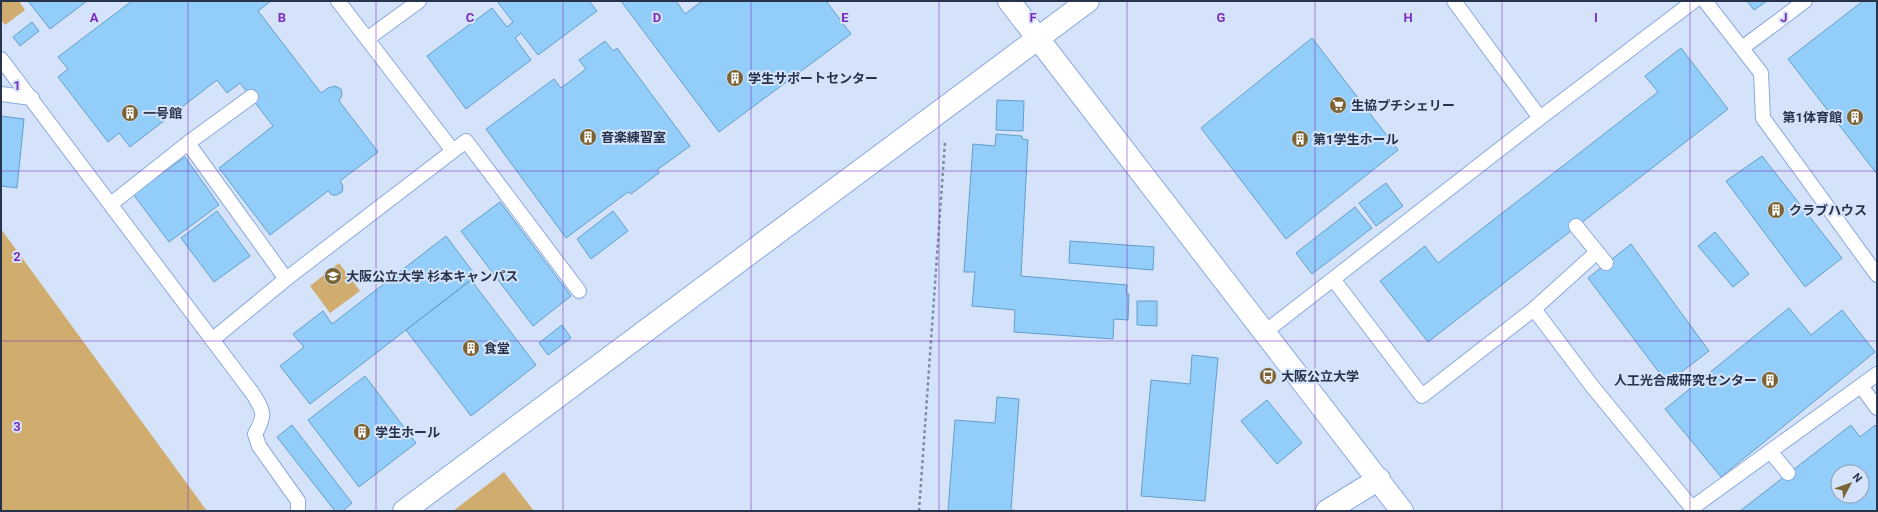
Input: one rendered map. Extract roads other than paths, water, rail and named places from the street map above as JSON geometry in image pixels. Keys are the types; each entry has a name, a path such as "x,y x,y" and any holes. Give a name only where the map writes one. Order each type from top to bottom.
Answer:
{"street":[{"path":"1009,1 1379,479 1402,511"},
{"path":"404,511 1088,1"},
{"path":"1327,511 1379,479"}],"lane":[{"path":"338,1 453,151"},
{"path":"367,39 419,1"},
{"path":"1454,1 1540,118"},
{"path":"1265,332 1540,118 1694,1"},
{"path":"1706,1 1761,73 1763,118 1877,275"},
{"path":"1742,48 1805,1"},
{"path":"1,59 32,98 263,410 263,421 255,434 259,446 298,501 298,511"},
{"path":"1,94 32,98"},
{"path":"111,204 251,97"},
{"path":"212,340 286,279 466,141 579,291"},
{"path":"188,144 286,279"},
{"path":"1576,226 1606,263"},
{"path":"1333,279 1422,396 1534,309 1597,252"},
{"path":"1534,309 1592,386 1692,508 1877,374"},
{"path":"1861,386 1877,408"},
{"path":"1770,451 1788,473"}],"place":[{"name":"学生サポートセンター","path":"735,78"},
{"name":"生協プチシェリー","path":"1338,105"},
{"name":"一号館","path":"130,113"},
{"name":"第1体育館","path":"1855,117"},
{"name":"音楽練習室","path":"588,137"},
{"name":"第1学生ホール","path":"1300,139"},
{"name":"クラブハウス","path":"1776,210"},
{"name":"大阪公立大学 杉本キャンパス","path":"333,276"},
{"name":"食堂","path":"471,348"},
{"name":"大阪公立大学","path":"1268,376"},
{"name":"人工光合成研究センター","path":"1770,380"},
{"name":"学生ホール","path":"362,432"}]}
